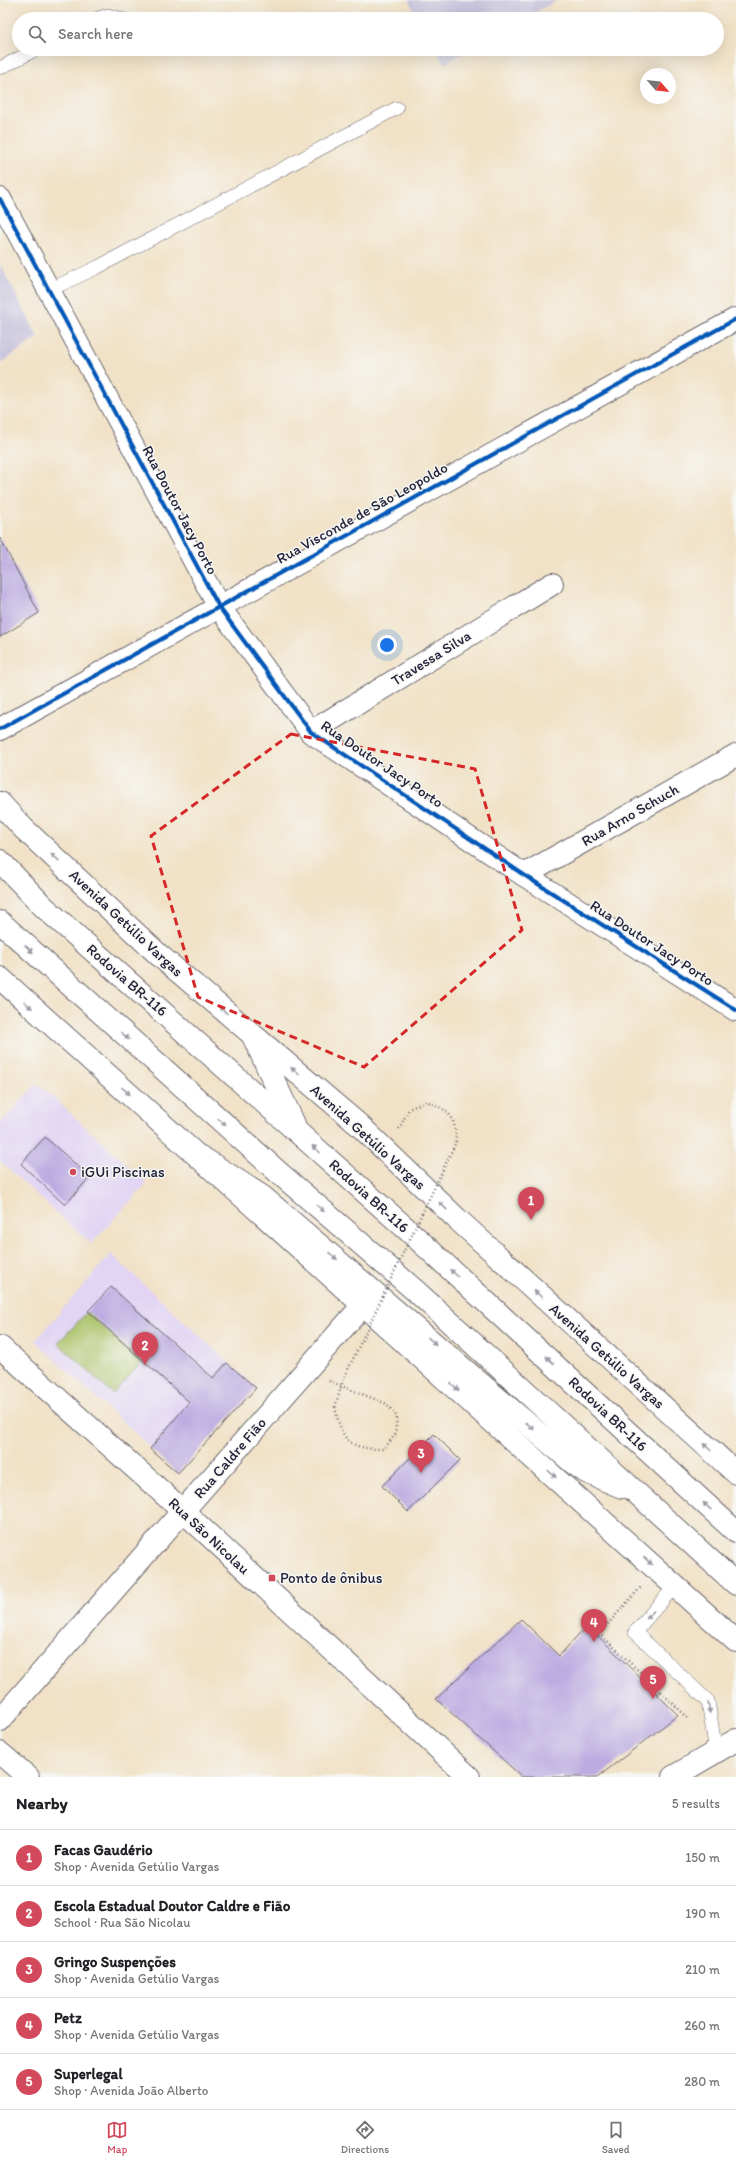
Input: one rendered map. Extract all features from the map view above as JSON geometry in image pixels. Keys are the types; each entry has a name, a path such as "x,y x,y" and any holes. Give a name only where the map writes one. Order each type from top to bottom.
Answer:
{"main road":[{"name":"Rua Doutor Jacy Porto","path":"0,199 219,607 311,732 524,875 736,1010"},
{"name":"Rua Visconde de São Leopoldo","path":"0,729 736,319"},
{"name":"Travessa Silva","path":"311,732 552,584"},
{"name":"Rua Arno Schuch","path":"524,875 736,755"},
{"name":"Avenida Getúlio Vargas","path":"0,802 23,828 160,956 359,1125 456,1218 736,1473"},
{"name":"Rodovia BR-116","path":"0,861 44,907 518,1330 736,1532"},
{"path":"0,922 278,1172 418,1293 736,1584"},
{"path":"0,978 201,1157 736,1641"},
{"path":"253,1036 298,1133"},
{"path":"201,1157 263,1197 572,1462 586,1472 637,1493"},
{"name":"Rua Caldre Fião","path":"0,1720 184,1512 364,1304"},
{"name":"Rua São Nicolau","path":"0,1347 184,1512 469,1777"},
{"path":"673,1777 736,1740"},
{"path":"0,1753 28,1777"}],"lane":[{"path":"0,68 23,56"},
{"path":"49,290 98,267 397,108"},
{"path":"675,1586 635,1632 708,1701 716,1752"}],"path":[{"path":"304,1372 387,1404 397,1417 395,1435 384,1448 363,1449 348,1441 340,1428 335,1407 343,1380 456,1142 455,1123 445,1109 426,1101 410,1109 398,1131"},
{"path":"438,1175 444,1177"},
{"path":"638,1591 598,1634 661,1692 657,1695"}],"highlighted area":[{"path":"291,734 475,769 522,930 364,1067 198,997 151,836"}],"shaded area":[{"path":"408,0 557,0 536,12 415,12"},
{"path":"440,56 458,56 444,64"},
{"path":"0,264 38,337 0,364"},
{"name":"iGUi Piscinas","path":"37,1083 147,1183 91,1244 0,1161 0,1124"},
{"path":"111,1254 256,1388 178,1473 35,1341"}],"green space":[{"path":"87,1312 142,1362 113,1394 58,1343"}],"building":[{"path":"0,538 39,613 0,637"},
{"path":"45,1137 90,1177 65,1205 21,1164"},
{"path":"111,1287 213,1378 227,1363 256,1388 178,1473 150,1449 189,1402 88,1311"},
{"path":"434,1434 460,1460 408,1512 382,1486"},
{"path":"521,1619 559,1656 587,1625 678,1715 598,1777 522,1777 436,1699"}],"cycle path":[{"path":"0,199 219,607 311,732 524,875 736,1010"},
{"path":"0,729 736,319"}],"place":[{"name":"iGUi Piscinas","path":"73,1172"},
{"name":"Facas Gaudério","path":"531,1220"},
{"name":"Escola Estadual Doutor Caldre e Fião","path":"145,1365"},
{"name":"Gringo Suspenções","path":"421,1473"},
{"name":"Ponto de ônibus","path":"272,1578"},
{"name":"Petz","path":"594,1642"},
{"name":"Superlegal","path":"653,1699"}]}
